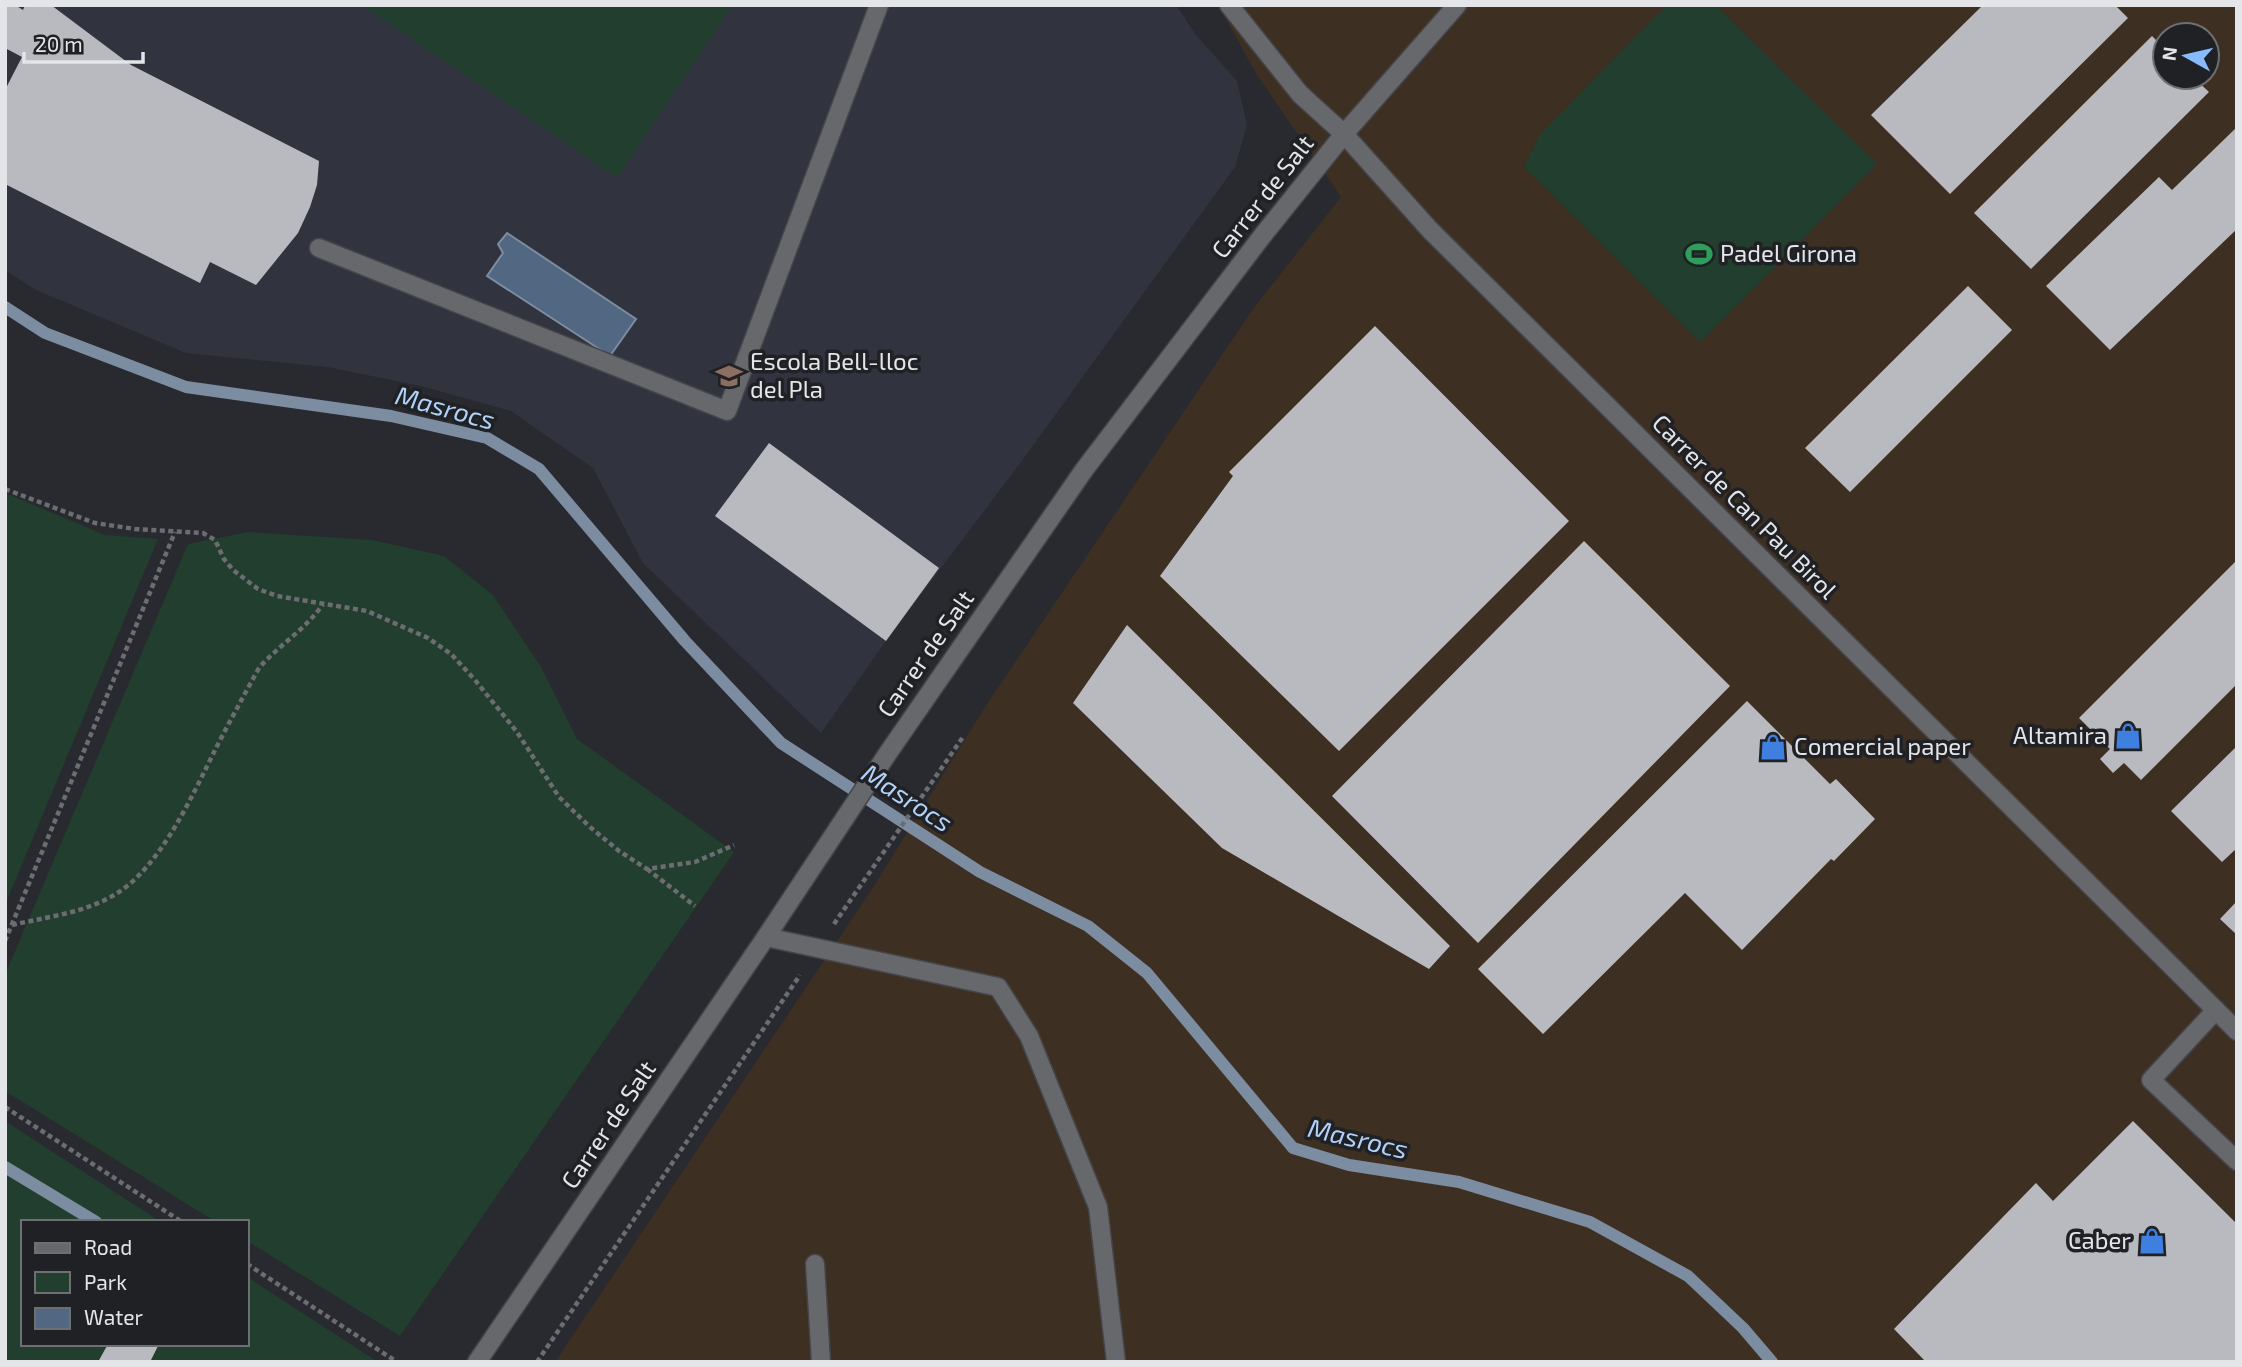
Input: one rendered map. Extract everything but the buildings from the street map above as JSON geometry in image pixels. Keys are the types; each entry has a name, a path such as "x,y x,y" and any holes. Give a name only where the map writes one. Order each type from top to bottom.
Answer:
{"street":[{"path":"319,248 726,411 879,5"},
{"name":"Carrer de Can Pau Birol","path":"1229,5 1300,93 1344,134 1430,230 2237,1031"},
{"name":"Carrer de Salt","path":"477,1362 820,858 888,753 1084,470 1263,235 1344,134 1457,5"},
{"path":"766,937 998,987 1029,1036 1098,1207 1116,1362"},
{"path":"2216,1010 2151,1080 2237,1161"},
{"path":"815,1264 821,1362"}],"path":[{"path":"5,489 95,523 203,533 215,540 233,570 258,589 278,596 367,611 428,638 451,654 475,680 517,732 559,797 619,851 695,906"},
{"path":"5,941 175,532"},
{"path":"12,925 96,904 116,895 145,869 157,855 198,784 259,668 272,653 313,619 323,604"},
{"path":"537,1362 963,737"},
{"path":"647,869 695,862 734,845"},
{"path":"5,1107 179,1220"},
{"path":"248,1265 397,1362"}],"shaded area":[{"name":"Escola Bell-lloc del Pla","path":"5,5 1176,5 1196,35 1237,81 1247,125 1235,167 821,733 643,563 593,468 511,411 421,386 327,367 186,353 36,290 5,270"},
{"path":"1218,5 2237,5 2237,1362 555,1362 874,886 985,707 1253,309 1341,197 1257,75"}],"green space":[{"path":"362,5 733,5 617,178"},
{"name":"Padel Girona","path":"1667,5 1715,5 1877,164 1700,342 1524,167 1540,134"},
{"path":"5,493 105,535 158,539 5,905"},
{"path":"248,532 372,540 444,556 493,595 541,667 577,739 734,852 400,1336 248,1242 248,1220 213,1220 5,1091 5,975 188,544"},
{"path":"5,1121 158,1220 21,1220 21,1346 248,1346 248,1278 378,1362 5,1362"}],"water":[{"path":"507,233 636,319 610,356 487,276 503,253 498,244"}],"waterway":[{"name":"Masrocs","path":"5,307 45,333 186,387 391,416 487,438 539,469 685,641 781,743 980,872 1088,926 1147,973 1293,1148 1349,1165 1459,1182 1590,1222 1688,1276 1743,1328 1772,1362"},
{"path":"5,1167 93,1220"}],"place":[{"name":"Padel Girona","path":"1699,254"},
{"name":"Escola Bell-lloc del Pla","path":"729,376"},
{"name":"Altamira","path":"2128,736"},
{"name":"Comercial paper","path":"1773,747"},
{"name":"Caber","path":"2152,1241"}]}
